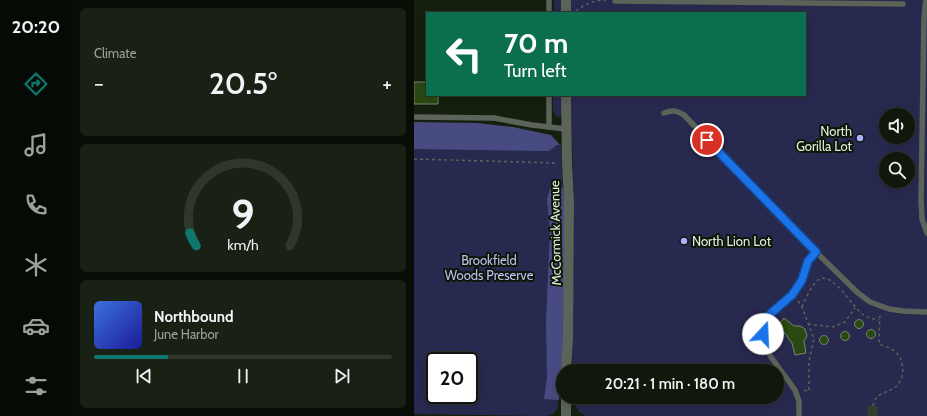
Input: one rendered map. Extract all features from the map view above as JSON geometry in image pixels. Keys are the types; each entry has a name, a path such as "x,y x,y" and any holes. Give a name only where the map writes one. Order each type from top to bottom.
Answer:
{"street":[{"path":"566,0 566,12"},
{"name":"McCormick Avenue","path":"566,96 569,209 566,364"},
{"path":"566,404 566,416"}],"lane":[{"path":"549,0 549,12"},
{"path":"926,0 924,17 921,207 922,219 927,233"},
{"path":"615,1 903,4"},
{"path":"549,96 549,127"},
{"path":"664,113 677,111 684,115 816,252 858,293 870,302 880,306 902,311 927,312"},
{"path":"414,117 494,118 566,129"},
{"path":"799,416 799,401 795,390 771,357 764,344 763,326 769,315 792,295 802,280 808,261 816,252"}],"path":[{"path":"574,12 582,6 600,0 615,1"},
{"path":"414,159 567,163"},
{"path":"802,307 814,284 820,279 825,278 832,280 855,308 868,318 879,320"},
{"path":"792,295 800,302 814,339 809,361 809,391 795,390"},
{"path":"873,406 874,400 879,395 893,389 899,383 903,374 903,367 900,357 893,350 879,344 880,306"},
{"path":"808,324 833,327 845,322 855,308"}],"green space":[{"path":"554,0 561,0 561,12 554,12"},
{"path":"569,0 927,0 927,416 586,416 578,411 576,404 784,404 784,364 572,364 574,211 571,96 806,96 806,12 569,12"},
{"path":"553,96 562,96 562,116 557,117 553,110"},
{"name":"Brookfield Woods Preserve","path":"414,144 561,146 563,188 564,336 562,364 556,364 556,404 558,404 558,407 553,413 547,416 414,414"}],"shaded area":[{"path":"414,122 477,123 513,127 551,135 561,146 557,145 549,151 414,149"},
{"path":"563,188 564,199 564,336 562,364 556,364 556,400 544,399 547,378 546,321 550,229 547,199 550,189"}],"building":[{"path":"414,82 426,82 426,96 438,96 438,104 414,104"},
{"path":"784,318 794,326 800,326 805,329 807,336 804,341 806,353 795,355 792,343 787,335 777,327"},
{"path":"859,319 864,324 859,329 854,324"},
{"path":"871,329 876,334 871,339 866,334"},
{"path":"845,331 850,336 845,341 840,336"},
{"path":"824,335 829,340 824,345 819,340"}],"tunnel":[{"path":"872,416 873,406"}],"place":[{"name":"North Gorilla Lot","path":"860,138"},
{"name":"North Lion Lot","path":"684,241"}],"route":[{"path":"707,140 816,252 808,261 802,280 792,295 769,315 764,322 763,334"}]}
